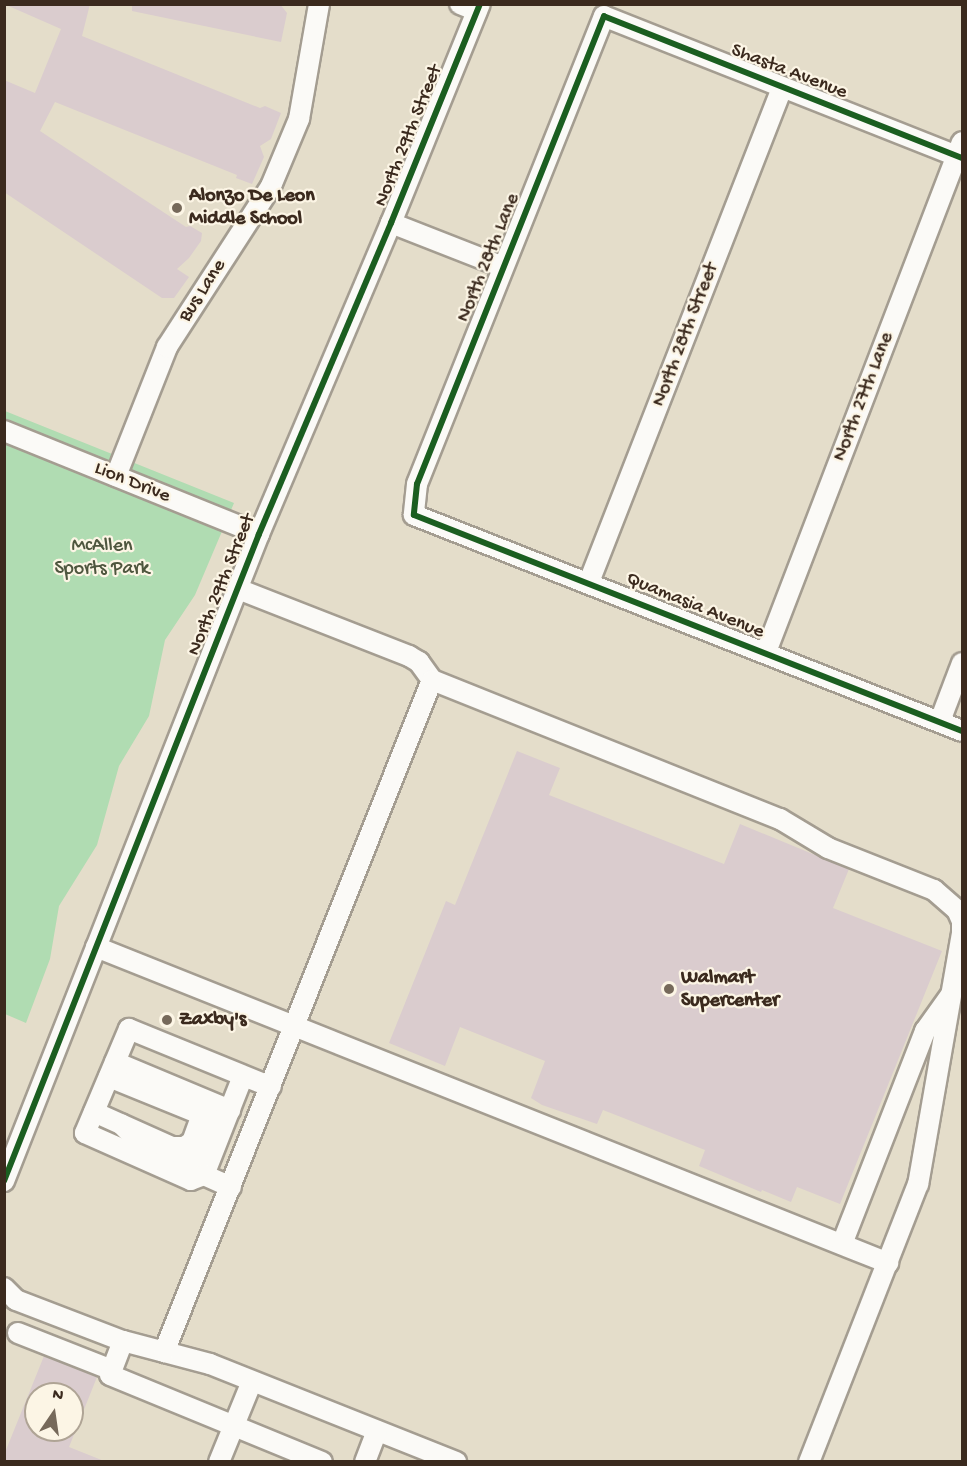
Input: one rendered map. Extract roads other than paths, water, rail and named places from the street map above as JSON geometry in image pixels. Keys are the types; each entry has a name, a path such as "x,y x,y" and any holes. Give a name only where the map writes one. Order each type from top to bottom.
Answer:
{"street":[{"name":"Bus Lane","path":"116,476 167,348 272,186 299,119 319,4"},
{"name":"North 29th Street","path":"4,1181 259,534 391,223 472,7"},
{"name":"Shasta Avenue","path":"604,16 782,88 961,152"},
{"name":"North 28th Lane","path":"414,515 417,484 604,16"},
{"name":"North 28th Street","path":"589,582 782,88"},
{"name":"North 27th Lane","path":"765,652 961,152"},
{"path":"391,223 503,267"},
{"name":"Lion Drive","path":"4,431 259,534"},
{"name":"Quamasia Avenue","path":"414,515 963,731"},
{"path":"238,590 409,656 419,662 432,680 780,819 828,848 934,890 957,910 962,921 920,1174 888,1263 809,1461"},
{"path":"940,721 963,663"},
{"path":"164,1352 296,1026 432,680"},
{"path":"96,947 888,1263"},
{"path":"842,1244 925,1031 951,994"},
{"path":"231,1187 204,1176 191,1180 85,1133 129,1029 271,1087"},
{"path":"112,1070 230,1110"},
{"path":"94,1112 172,1147 184,1148 192,1142 201,1115 112,1070"},
{"path":"204,1176 243,1076"},
{"path":"8,1297 123,1341 210,1364 456,1461"},
{"path":"18,1333 112,1371"},
{"path":"123,1341 110,1375 322,1461"},
{"path":"219,1461 252,1381"},
{"path":"365,1461 377,1431"}],"place":[{"name":"Alonzo De Leon Middle School","path":"177,208"},
{"name":"Walmart Supercenter","path":"669,989"},
{"name":"Zaxby's","path":"167,1020"}],"park label":[{"name":"McAllen Sports Park","path":"102,558"}]}
